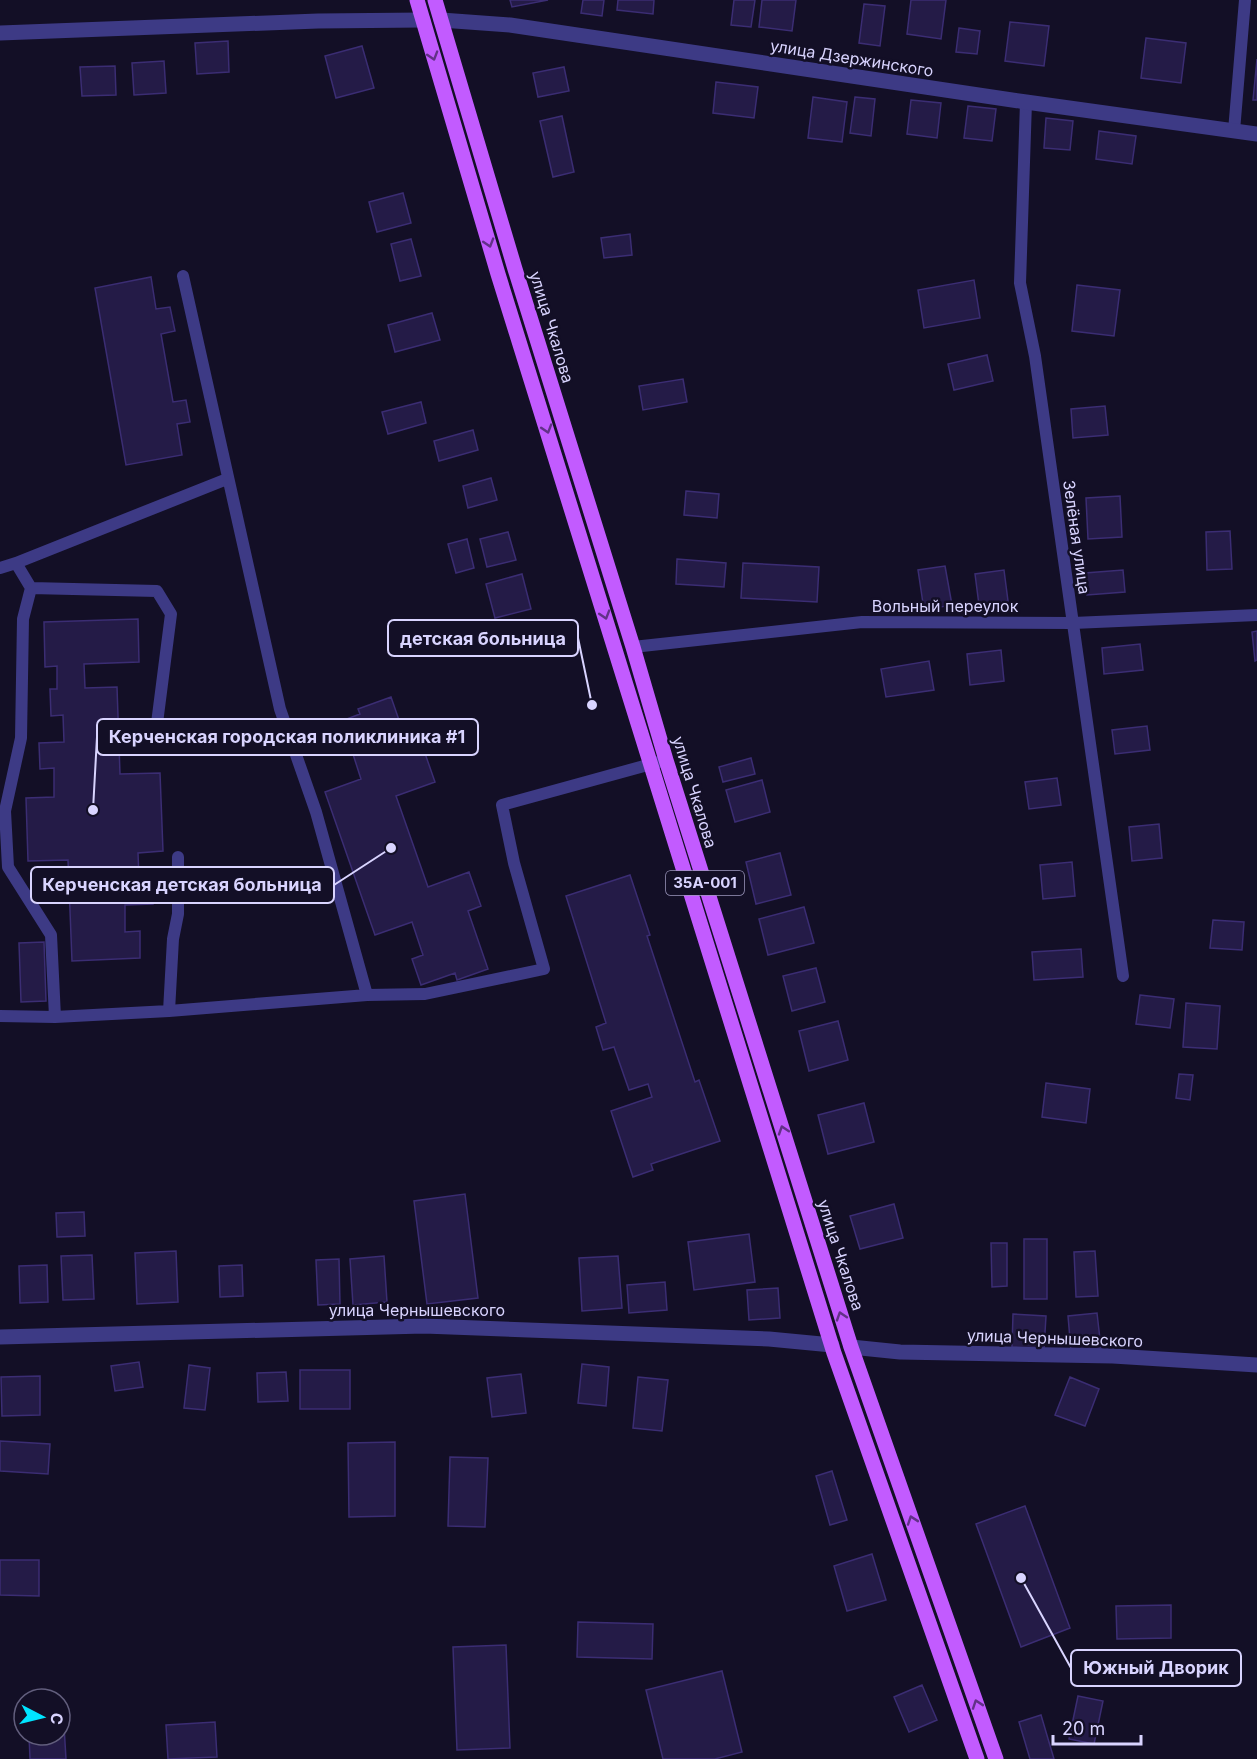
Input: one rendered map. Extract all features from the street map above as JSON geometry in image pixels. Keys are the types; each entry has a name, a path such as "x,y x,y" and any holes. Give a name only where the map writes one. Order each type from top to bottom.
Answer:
{"main road":[{"name":"улица Чкалова","path":"417,0 502,285 616,652 659,762 851,1347 996,1759"},
{"name":"улица Чкалова","path":"435,0 514,269 633,646 659,762 832,1345 977,1759"},
{"path":"423,20 441,20"},
{"path":"616,652 633,646"},
{"path":"832,1345 851,1347"}],"street":[{"path":"0,33 318,21 423,20"},
{"name":"улица Дзержинского","path":"441,20 510,25 1257,134"},
{"name":"улица Чернышевского","path":"0,1336 424,1326 769,1339 832,1345"},
{"name":"улица Чернышевского","path":"851,1347 900,1352 1113,1356 1257,1365"}],"lane":[{"path":"1234,130 1245,0"},
{"name":"Зелёная улица","path":"1026,102 1020,283 1035,356 1123,976"},
{"path":"183,276 280,709 316,812 367,995"},
{"path":"0,568 227,479"},
{"path":"16,563 31,588 23,619 21,738 5,811 8,867 51,935 55,1017"},
{"path":"31,588 157,591 171,614 156,731"},
{"name":"Вольный переулок","path":"633,646 861,622 1073,623 1257,615"},
{"path":"0,1016 55,1017 170,1011 367,995 425,994 544,969 514,863 502,805 659,762"},
{"path":"170,1011 173,939 178,914 178,857"}],"building":[{"path":"510,0 548,0 512,7"},
{"path":"583,0 604,0 602,16 581,13"},
{"path":"618,0 654,0 653,14 617,10"},
{"path":"734,0 755,0 751,27 731,25"},
{"path":"762,0 796,0 792,31 759,27"},
{"path":"911,0 946,0 941,39 907,34"},
{"path":"864,4 885,6 880,46 859,43"},
{"path":"1010,22 1049,26 1044,66 1005,61"},
{"path":"959,28 980,31 977,54 956,52"},
{"path":"1146,38 1186,43 1181,83 1141,78"},
{"path":"228,41 229,72 197,74 195,43"},
{"path":"362,46 374,88 336,98 325,56"},
{"path":"1257,59 1257,100 1253,100"},
{"path":"164,61 166,93 134,95 132,63"},
{"path":"115,66 116,95 82,96 80,67"},
{"path":"564,67 569,91 538,97 533,73"},
{"path":"716,82 758,87 754,118 713,113"},
{"path":"813,97 847,102 842,142 808,138"},
{"path":"855,97 875,99 871,136 850,133"},
{"path":"911,100 941,103 937,138 907,134"},
{"path":"968,106 996,109 992,141 964,138"},
{"path":"562,116 574,172 553,177 540,121"},
{"path":"1046,118 1073,121 1070,150 1044,148"},
{"path":"1099,131 1136,136 1132,164 1096,159"},
{"path":"403,193 411,223 377,232 369,202"},
{"path":"630,234 632,255 604,258 601,238"},
{"path":"411,239 421,276 400,281 391,244"},
{"path":"151,277 156,309 170,307 175,331 161,334 173,402 186,400 190,422 177,424 182,455 126,465 95,288"},
{"path":"974,280 980,318 924,328 918,290"},
{"path":"1077,285 1120,290 1114,336 1072,331"},
{"path":"432,313 440,340 395,352 388,325"},
{"path":"987,355 993,381 954,390 948,364"},
{"path":"683,379 687,402 643,410 639,386"},
{"path":"421,402 426,423 388,434 382,412"},
{"path":"1105,406 1108,435 1073,438 1071,409"},
{"path":"473,430 478,450 439,461 434,441"},
{"path":"491,478 497,500 468,508 463,486"},
{"path":"686,491 719,494 717,518 684,515"},
{"path":"1120,496 1122,537 1088,539 1086,498"},
{"path":"1230,531 1232,569 1207,570 1206,532"},
{"path":"508,532 516,560 487,567 480,539"},
{"path":"467,539 474,568 456,573 448,544"},
{"path":"677,559 726,563 724,587 676,584"},
{"path":"743,563 819,567 817,602 741,598"},
{"path":"945,566 952,605 924,610 918,570"},
{"path":"1004,570 1008,601 979,605 975,574"},
{"path":"1123,570 1125,592 1087,595 1085,573"},
{"path":"522,574 531,609 495,618 486,584"},
{"path":"138,619 139,662 84,664 85,688 117,687 120,774 160,773 163,851 138,853 139,878 152,878 153,904 125,905 125,932 140,931 140,958 72,961 68,860 28,861 26,798 54,797 54,768 40,769 39,743 64,742 63,715 51,716 50,689 57,689 57,666 45,667 44,622"},
{"path":"1257,631 1257,660 1255,661 1252,632"},
{"path":"1140,644 1143,670 1104,674 1102,648"},
{"path":"1001,650 1004,681 970,685 967,654"},
{"path":"929,661 934,690 886,697 881,669"},
{"path":"391,697 408,746 421,742 435,782 396,796 428,887 469,872 481,906 468,911 488,969 457,980 455,973 421,985 412,959 423,955 412,922 375,935 325,792 361,779 351,748 340,752 331,725 360,714 358,709"},
{"path":"1147,726 1150,750 1115,754 1112,730"},
{"path":"751,758 755,774 723,782 719,767"},
{"path":"1057,778 1061,805 1029,809 1025,782"},
{"path":"762,780 770,812 735,822 726,790"},
{"path":"1159,824 1162,858 1132,861 1129,827"},
{"path":"780,853 791,895 756,904 746,862"},
{"path":"1072,862 1075,896 1043,899 1040,865"},
{"path":"630,875 650,935 647,936 695,1082 699,1080 720,1141 651,1164 653,1170 633,1177 611,1111 652,1097 648,1084 629,1090 614,1047 603,1050 596,1027 606,1023 566,896"},
{"path":"804,907 814,943 768,955 759,919"},
{"path":"1213,920 1244,922 1242,950 1210,948"},
{"path":"44,942 46,1001 21,1002 19,943"},
{"path":"1081,949 1083,977 1034,980 1032,952"},
{"path":"816,968 825,1002 792,1011 783,976"},
{"path":"1140,995 1174,999 1170,1028 1136,1024"},
{"path":"1186,1003 1220,1006 1217,1049 1183,1047"},
{"path":"838,1021 848,1060 809,1071 799,1031"},
{"path":"1179,1074 1193,1075 1190,1100 1176,1098"},
{"path":"1046,1083 1090,1089 1086,1123 1042,1117"},
{"path":"864,1103 874,1142 828,1154 818,1115"},
{"path":"465,1194 478,1298 427,1304 414,1201"},
{"path":"894,1204 903,1238 860,1249 850,1216"},
{"path":"84,1212 85,1236 57,1237 56,1213"},
{"path":"749,1234 755,1282 694,1290 688,1242"},
{"path":"1024,1239 1047,1239 1047,1299 1024,1299"},
{"path":"991,1243 1007,1243 1007,1286 992,1287"},
{"path":"176,1251 178,1302 137,1304 135,1253"},
{"path":"1095,1251 1098,1296 1076,1297 1074,1252"},
{"path":"92,1255 94,1299 63,1300 61,1256"},
{"path":"384,1256 387,1302 353,1305 350,1259"},
{"path":"618,1256 622,1308 582,1311 579,1258"},
{"path":"339,1259 340,1304 318,1305 316,1260"},
{"path":"47,1265 48,1302 20,1303 19,1266"},
{"path":"242,1265 243,1296 220,1297 219,1266"},
{"path":"665,1282 667,1310 629,1313 627,1285"},
{"path":"778,1288 780,1318 749,1320 747,1290"},
{"path":"1097,1313 1101,1348 1071,1351 1068,1316"},
{"path":"1013,1314 1046,1316 1044,1349 1012,1347"},
{"path":"139,1362 143,1387 115,1391 111,1366"},
{"path":"582,1364 609,1367 606,1406 578,1403"},
{"path":"189,1365 210,1368 205,1410 184,1408"},
{"path":"300,1370 350,1370 350,1409 300,1409"},
{"path":"286,1372 288,1401 258,1402 257,1373"},
{"path":"521,1374 526,1413 492,1417 487,1378"},
{"path":"40,1376 40,1415 2,1416 1,1377"},
{"path":"638,1377 668,1380 662,1431 633,1428"},
{"path":"1070,1377 1099,1389 1085,1426 1055,1415"},
{"path":"0,1441 50,1444 48,1474 0,1471"},
{"path":"395,1442 395,1516 349,1517 348,1443"},
{"path":"450,1457 488,1458 485,1527 448,1526"},
{"path":"832,1471 847,1520 830,1525 816,1476"},
{"path":"1025,1506 1070,1628 1021,1647 976,1524"},
{"path":"872,1554 886,1600 847,1611 834,1566"},
{"path":"0,1560 39,1560 39,1596 0,1595"},
{"path":"1171,1605 1171,1638 1117,1639 1116,1606"},
{"path":"578,1622 653,1624 652,1659 577,1657"},
{"path":"506,1645 510,1748 457,1750 453,1647"},
{"path":"722,1671 742,1752 715,1759 663,1759 646,1690"},
{"path":"922,1685 937,1720 909,1732 894,1697"},
{"path":"1078,1696 1103,1701 1094,1744 1069,1739"},
{"path":"1041,1715 1054,1759 1030,1759 1019,1722"},
{"path":"215,1722 217,1757 168,1759 166,1725"},
{"path":"30,1747 65,1747 66,1759 30,1759"}],"place":[{"name":"детская больница","path":"592,705"},
{"name":"Керченская городская поликлиника #1","path":"93,810"},
{"name":"Керченская детская больница","path":"391,848"},
{"name":"Южный Дворик","path":"1021,1578"}]}
